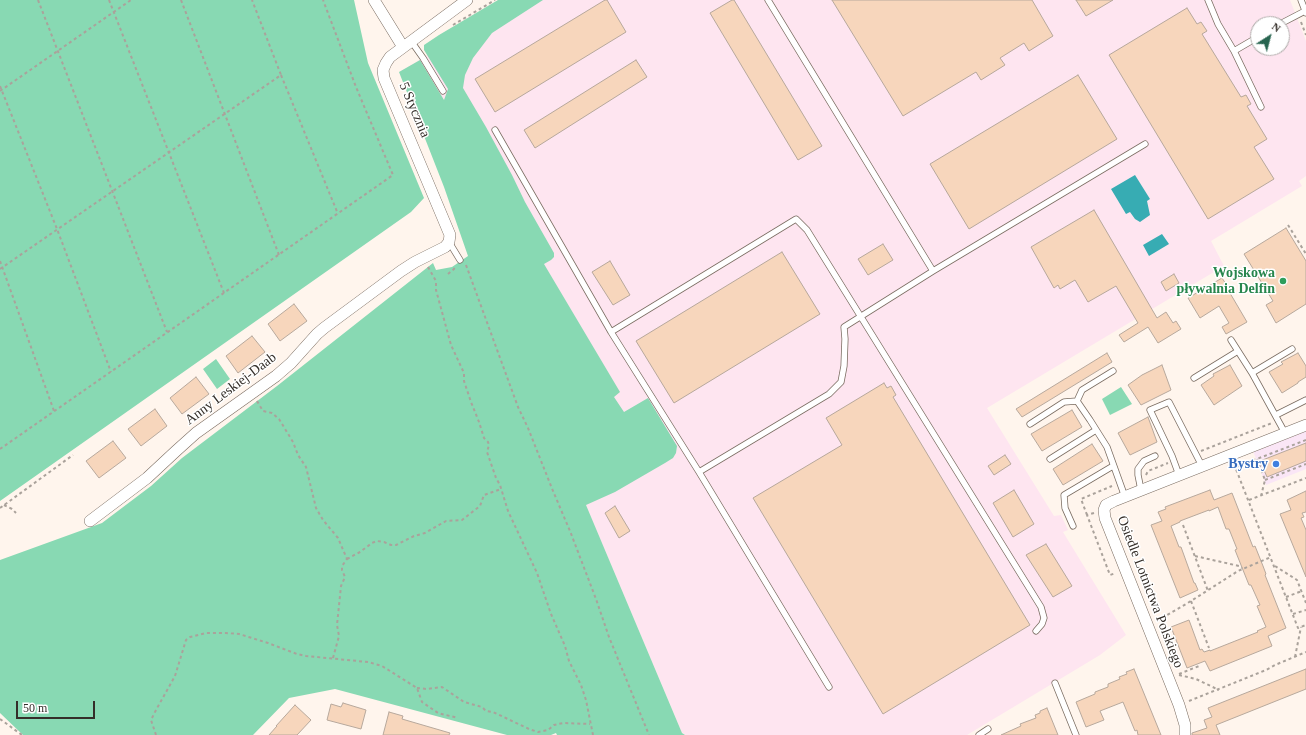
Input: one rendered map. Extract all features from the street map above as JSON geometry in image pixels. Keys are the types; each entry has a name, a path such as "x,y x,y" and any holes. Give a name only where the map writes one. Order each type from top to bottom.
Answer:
{"street":[{"path":"374,0 407,44"},
{"name":"5 Stycznia","path":"449,242 450,235 384,78 383,70 390,57 467,0"},
{"name":"Anny Leskiej-Daab","path":"90,521 147,478 166,459 196,434 276,376 324,328 401,271 445,247 449,242"},
{"name":"Osiedle Lotnictwa Polskiego","path":"1185,735 1181,712 1155,653 1105,518 1104,510 1107,504 1306,425"}],"lane":[{"path":"768,0 933,271"},
{"path":"1208,0 1218,24 1234,51 1261,107"},
{"path":"1290,19 1306,12 1301,0"},
{"path":"1234,51 1250,42"},
{"path":"407,44 423,58 443,91"},
{"path":"495,130 611,332 699,472 829,687"},
{"path":"699,472 829,394 841,382 844,366 844,327 933,271 1145,144"},
{"path":"611,332 796,219 807,230 1041,607 1044,618 1042,624 1036,630"},
{"path":"449,242 460,260"},
{"path":"1231,340 1252,372 1285,433"},
{"path":"1252,372 1292,348"},
{"path":"1194,378 1238,351"},
{"path":"1077,401 1082,390 1113,371"},
{"path":"1276,415 1306,400"},
{"path":"1030,424 1064,402 1077,401"},
{"path":"1077,401 1107,447 1125,497"},
{"path":"1179,475 1172,456 1150,410 1169,402 1202,466"},
{"path":"1050,459 1096,430"},
{"path":"1141,490 1138,469 1144,461 1155,456"},
{"path":"1073,526 1065,508 1064,495 1113,466"},
{"path":"1055,682 1076,735"},
{"path":"979,735 988,729"}],"path":[{"path":"38,0 167,332"},
{"path":"109,0 224,293"},
{"path":"1,90 131,0"},
{"path":"181,0 279,255"},
{"path":"252,0 338,214"},
{"path":"0,449 393,175 356,87 323,0"},
{"path":"449,27 495,0"},
{"path":"1,268 282,75"},
{"path":"0,86 111,372"},
{"path":"1288,225 1306,254"},
{"path":"433,253 428,262 428,267 436,281 436,290 451,345 464,373 464,381 484,438 488,442 489,445 487,452 508,511 537,573 551,614 565,646 569,661 586,700 593,735"},
{"path":"0,262 54,411"},
{"path":"466,264 518,407 570,530 609,637 617,653 649,735"},
{"path":"251,394 263,411 272,413 279,419 293,442 298,455 306,467 316,508 323,520 338,538 347,559"},
{"path":"1198,452 1273,423"},
{"path":"1236,468 1306,440"},
{"path":"0,508 73,455"},
{"path":"1257,459 1265,480 1261,496"},
{"path":"1234,462 1298,628 1306,625"},
{"path":"1144,478 1148,471 1170,463"},
{"path":"1265,480 1306,464"},
{"path":"1249,500 1306,478"},
{"path":"1115,485 1081,498 1081,501 1110,576 1117,572"},
{"path":"333,658 339,636 337,624 341,586 345,577 342,566 347,559 377,541 396,545 414,536 425,534 446,521 462,520 480,506 484,495 501,489"},
{"path":"4,505 16,513"},
{"path":"1087,515 1104,510"},
{"path":"1183,525 1208,591"},
{"path":"1195,556 1242,568"},
{"path":"1160,619 1208,591 1242,568 1271,557"},
{"path":"1274,566 1297,580 1306,603"},
{"path":"1286,597 1306,592"},
{"path":"1191,601 1209,648"},
{"path":"1293,614 1306,610"},
{"path":"1295,657 1301,627"},
{"path":"156,735 151,720 173,680 186,640 190,637 206,633 226,632 239,634 306,656 368,662 382,666 417,688 427,689 442,687 464,702 482,707 538,732 548,730 554,725 563,723 590,724"},
{"path":"1185,703 1219,690 1306,652"},
{"path":"1200,666 1177,674 1219,690"},
{"path":"417,688 422,702 438,713 458,718"},
{"path":"0,719 22,735"}],"shaded area":[{"path":"519,0 1290,0 1306,41 1306,176 1299,181 1302,186 1211,241 1224,266 987,408 1054,516 1061,515 1068,530 1063,532 1126,635 1100,655 967,735 685,735 682,733 401,71"},
{"path":"1306,430 1306,469 1266,485 1253,451"}],"green space":[{"path":"0,0 354,0 368,63 424,198 411,212 0,501"},
{"path":"498,0 543,0 492,33 473,58 465,75 463,88 486,127 525,202 554,253 554,257 544,264 620,392 614,397 624,412 648,398 677,446 676,453 673,458 615,492 586,505 682,733 685,735 557,735 556,733 551,735 507,735 335,689 289,698 253,735 23,735 0,713 0,560 102,523 151,486 182,458 277,386 433,263 436,270 452,267 468,256 444,187 399,72 420,60 444,100 448,89 424,50 424,45"},
{"path":"216,359 230,379 217,389 203,369"},
{"path":"1121,387 1132,404 1110,415 1102,399"}],"water":[{"path":"1135,175 1150,199 1147,201 1150,215 1140,222 1135,219 1130,212 1126,214 1111,189"},
{"path":"1162,234 1169,244 1149,256 1143,245"}],"building":[{"path":"607,0 626,32 495,112 475,79"},
{"path":"734,0 822,146 798,160 710,13"},
{"path":"832,0 1032,0 1053,36 1029,51 1024,43 1000,58 1005,65 981,80 976,72 903,116"},
{"path":"1076,0 1113,0 1086,16"},
{"path":"1187,8 1197,24 1201,22 1207,31 1202,34 1241,97 1246,95 1251,104 1247,106 1267,139 1254,147 1274,179 1208,219 1109,55"},
{"path":"636,60 647,77 535,148 524,130"},
{"path":"1078,75 1117,139 969,229 930,164"},
{"path":"1094,210 1157,318 1166,312 1173,323 1176,321 1181,329 1158,343 1148,327 1124,342 1119,335 1138,323 1116,286 1088,302 1075,280 1060,289 1058,285 1054,288 1031,247"},
{"name":"Wojskowa pływalnia Delfin","path":"1286,228 1306,261 1306,304 1276,323 1266,305 1273,301 1244,254"},
{"path":"883,244 893,260 868,275 858,259"},
{"path":"782,252 820,314 674,403 636,341"},
{"path":"610,261 630,295 613,305 592,272"},
{"path":"1174,274 1179,283 1166,291 1161,282"},
{"path":"1222,278 1247,322 1226,334 1222,327 1229,323 1219,306 1200,318 1188,298"},
{"path":"294,304 307,321 280,341 268,324"},
{"path":"252,336 265,352 238,373 226,356"},
{"path":"1107,353 1112,362 1022,417 1016,409"},
{"path":"1298,353 1306,366 1306,377 1282,393 1269,372 1283,364 1281,362"},
{"path":"1162,365 1171,390 1141,405 1128,385 1142,375"},
{"path":"1230,365 1242,386 1214,405 1201,385 1214,376 1213,374"},
{"path":"196,377 209,394 182,414 170,398"},
{"path":"884,383 887,388 891,386 896,395 893,397 1030,625 883,714 753,498 842,445 826,418"},
{"path":"155,409 167,426 141,446 128,429"},
{"path":"1072,410 1082,427 1042,451 1031,434"},
{"path":"1148,417 1157,442 1130,455 1118,433"},
{"path":"113,441 126,458 99,478 86,461"},
{"path":"1306,443 1306,461 1267,477 1260,461"},
{"path":"1092,444 1103,461 1063,485 1053,469"},
{"path":"1005,455 1011,464 994,475 988,466"},
{"path":"1014,490 1034,524 1013,537 993,503"},
{"path":"1210,490 1214,500 1232,493 1253,547 1255,546 1263,566 1265,575 1286,628 1268,636 1272,646 1210,671 1205,661 1187,668 1171,627 1189,620 1200,650 1202,649 1204,652 1210,651 1258,632 1257,631 1266,627 1257,606 1260,605 1251,585 1249,585 1235,550 1237,549 1229,529 1226,529 1218,507 1180,521 1171,526 1198,590 1180,598 1151,525 1162,521 1158,512 1166,509 1165,507"},
{"path":"1306,491 1306,512 1302,513 1304,517 1301,518 1306,530 1306,577 1280,514 1291,510 1287,500"},
{"path":"615,506 630,531 619,538 605,513"},
{"path":"1046,544 1072,586 1053,597 1026,555"},
{"path":"1134,669 1161,735 1138,735 1123,702 1100,711 1104,720 1086,727 1076,702 1108,687 1108,684 1120,679 1119,677 1127,674 1126,672"},
{"path":"1306,669 1306,689 1216,725 1220,735 1192,735 1192,733 1207,728 1204,720 1212,717 1208,708"},
{"path":"343,703 366,710 361,729 327,720 331,704 341,707"},
{"path":"295,705 311,720 297,735 269,735 276,726"},
{"path":"1047,708 1058,735 1001,735 1021,726 1020,724 1036,718 1035,715"},
{"path":"389,712 403,716 402,719 450,733 449,735 383,735"}],"place":[{"name":"Wojskowa pływalnia Delfin","path":"1283,281"},
{"name":"Bystry","path":"1276,464"}]}
